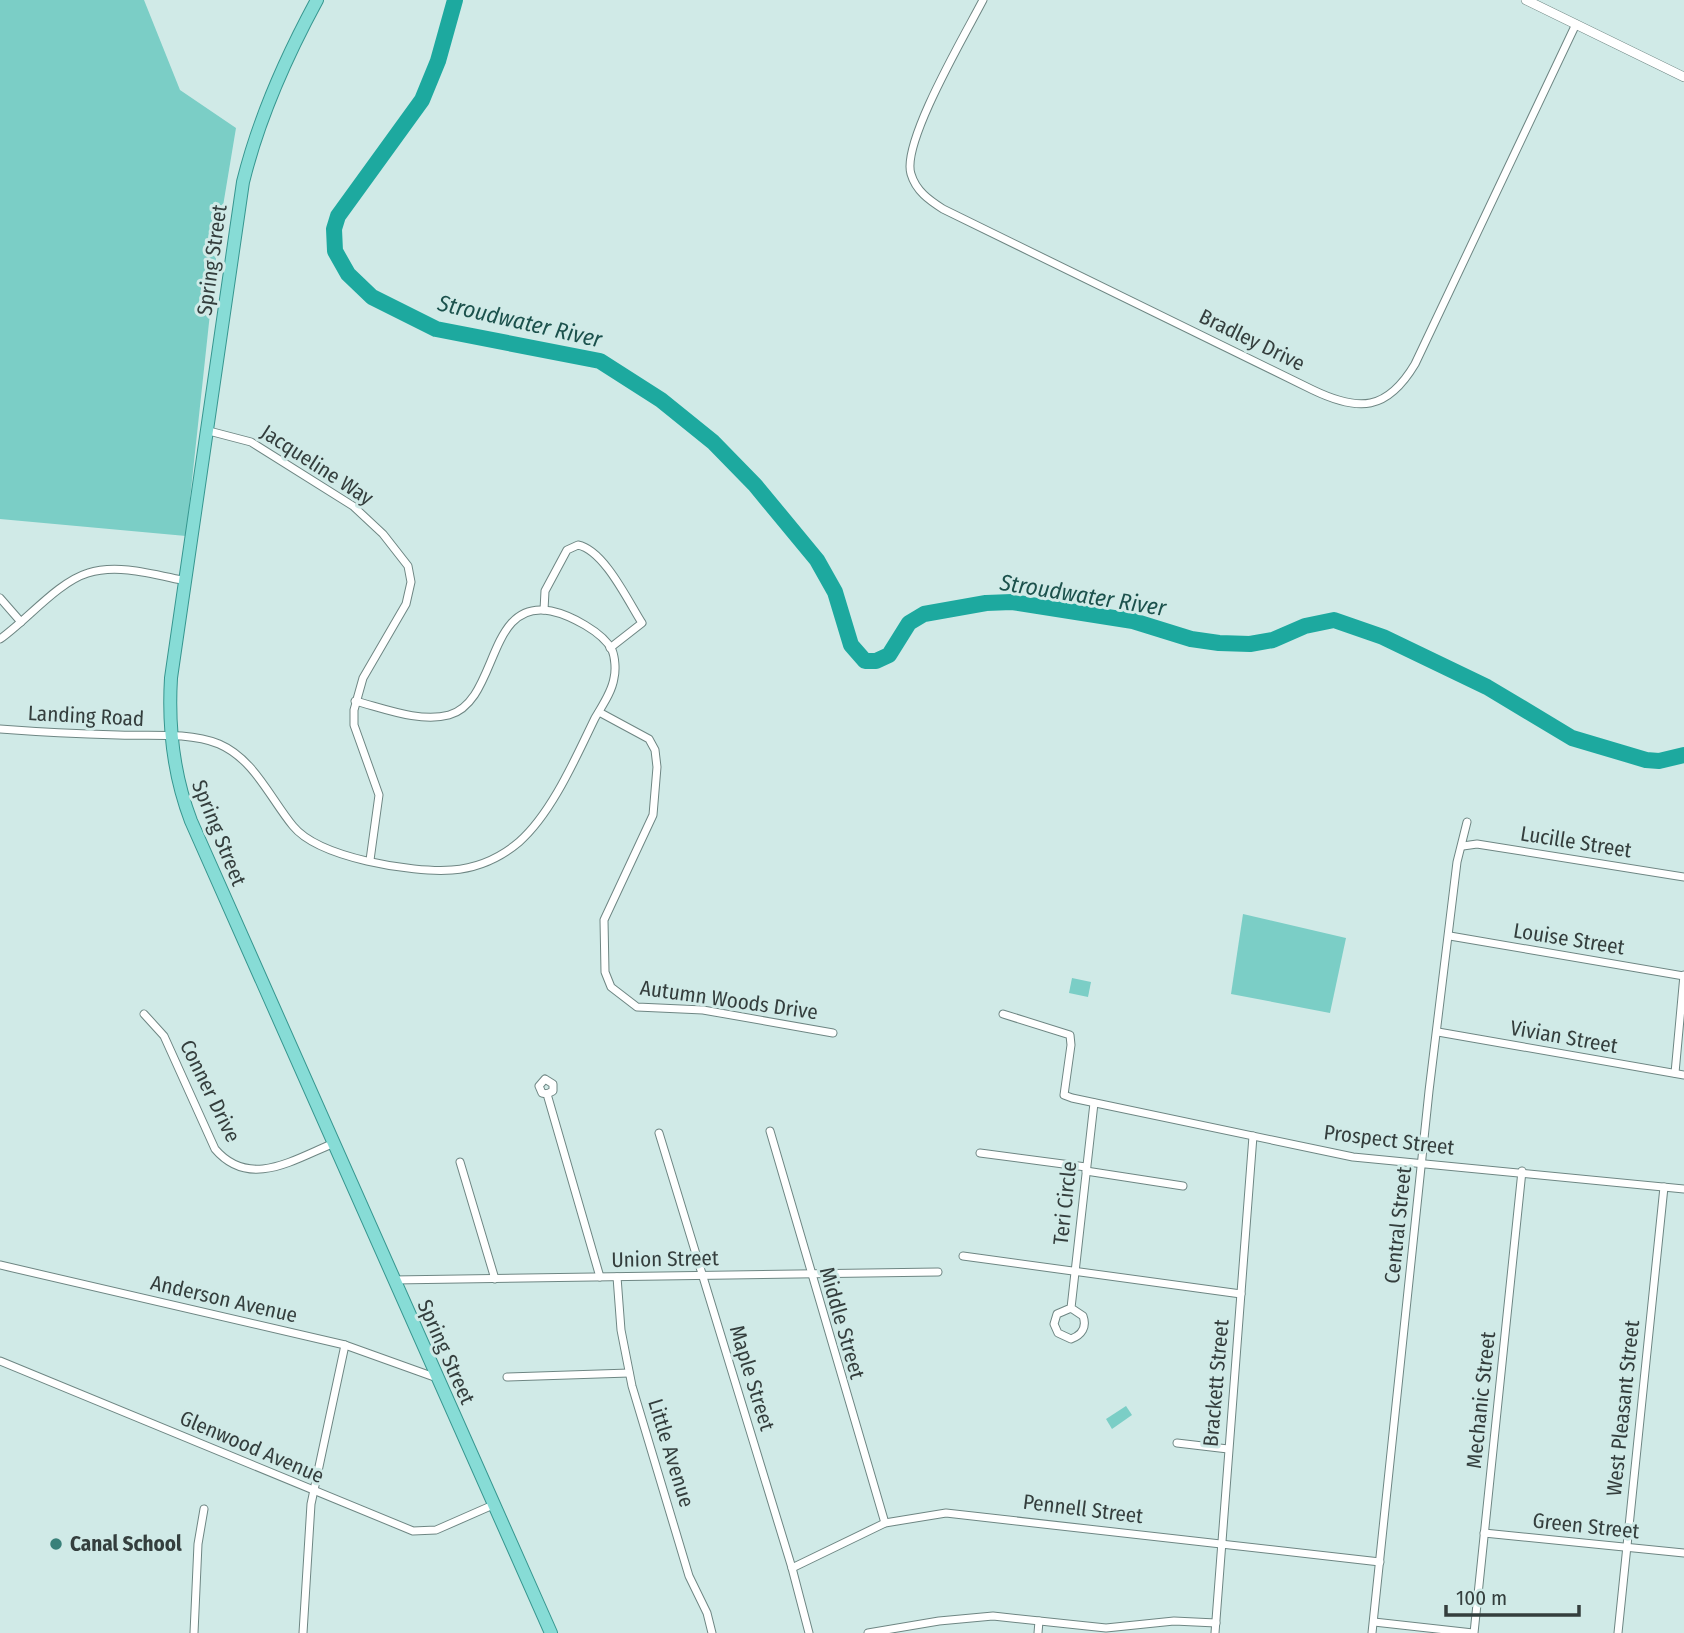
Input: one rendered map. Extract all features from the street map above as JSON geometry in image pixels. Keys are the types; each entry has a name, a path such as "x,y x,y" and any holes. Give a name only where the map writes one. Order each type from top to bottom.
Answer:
{"main road":[{"name":"Spring Street","path":"317,0 272,88 255,134 243,182 209,431 171,678 170,737 180,793 191,821 551,1633"}],"street":[{"name":"Bradley Drive","path":"983,0 912,145 911,176 922,194 943,209 1313,390 1348,404 1362,406 1392,394 1415,364 1576,24"},
{"path":"1526,0 1684,77"},
{"name":"Jacqueline Way","path":"209,431 251,442 353,506 404,559 411,574 409,597 363,678 355,701 354,725 379,795 370,860"},
{"path":"355,701 423,716 453,714 465,707 475,695 510,625 529,611 544,610 562,615 593,631 610,648 642,623 602,561 591,550 578,545 567,550 545,591 544,610"},
{"path":"0,639 74,579 89,572 115,570 187,581"},
{"path":"0,598 21,622"},
{"name":"Landing Road","path":"0,729 209,741 232,751 258,778 300,834 324,849 421,869 451,870 482,864 509,849 532,827 560,789 614,678 610,648"},
{"name":"Autumn Woods Drive","path":"598,712 649,739 655,750 657,767 653,815 604,920 605,972 611,987 637,1007 703,1010 833,1033"},
{"name":"Central Street","path":"1372,1633 1422,1163 1459,851 1463,846 1467,822"},
{"name":"Lucille Street","path":"1463,846 1478,844 1684,877"},
{"name":"Louise Street","path":"1450,936 1684,975"},
{"path":"1680,1074 1684,975"},
{"name":"Conner Drive","path":"145,1014 164,1035 215,1149 229,1162 246,1169 270,1170 332,1144"},
{"name":"Prospect Street","path":"1003,1014 1070,1035 1064,1095 1094,1103 1353,1157 1522,1171 1684,1189"},
{"name":"Vivian Street","path":"1438,1031 1680,1074"},
{"path":"547,1094 600,1277"},
{"name":"Teri Circle","path":"1071,1308 1094,1103"},
{"name":"Middle Street","path":"770,1131 885,1523"},
{"name":"Maple Street","path":"659,1133 792,1568 809,1633"},
{"name":"Brackett Street","path":"1215,1633 1253,1136"},
{"path":"980,1153 1183,1186"},
{"path":"460,1162 495,1279"},
{"name":"Mechanic Street","path":"1473,1633 1522,1171"},
{"name":"West Pleasant Street","path":"1618,1633 1664,1187"},
{"path":"963,1256 1241,1294"},
{"name":"Anderson Avenue","path":"0,1265 345,1345 437,1378"},
{"name":"Union Street","path":"393,1280 938,1272"},
{"name":"Little Avenue","path":"617,1277 621,1330 629,1373 690,1576 708,1613 712,1633"},
{"name":"Teri Circle","path":"1071,1308 1080,1312 1085,1320 1080,1334 1071,1339 1058,1333 1054,1324 1057,1314 1071,1308"},
{"path":"303,1633 309,1519 345,1345"},
{"name":"Glenwood Avenue","path":"0,1361 314,1492 422,1532 436,1530 493,1505"},
{"path":"507,1377 629,1373"},
{"path":"1177,1443 1228,1449"},
{"path":"194,1633 198,1544 204,1509"},
{"name":"Pennell Street","path":"792,1568 885,1523 931,1514 962,1513 1380,1562"},
{"name":"Green Street","path":"1485,1533 1684,1553"},
{"path":"868,1633 969,1617 1114,1629 1174,1621 1216,1623"},
{"path":"1038,1633 1040,1621"},
{"path":"1374,1622 1473,1633"}],"shaded area":[{"path":"0,0 144,0 180,90 236,128 219,230 186,536 0,519"},
{"path":"1243,914 1346,938 1330,1013 1231,994"},
{"path":"1072,978 1091,982 1088,997 1069,993"},
{"path":"1126,1406 1132,1415 1112,1429 1106,1419"}],"waterway":[{"name":"Stroudwater River","path":"455,0 438,61 422,100 338,216 334,229 335,251 348,274 372,297 436,329 600,361 661,400 713,442 755,485 817,560 835,592 851,645 865,661 876,661 889,655 909,623 924,614 986,603 1012,602 1133,621 1191,639 1219,643 1250,644 1273,640 1305,626 1334,620 1383,637 1487,687 1572,738 1646,760 1659,761 1684,755"}],"place":[{"name":"Canal School","path":"56,1544"}]}
